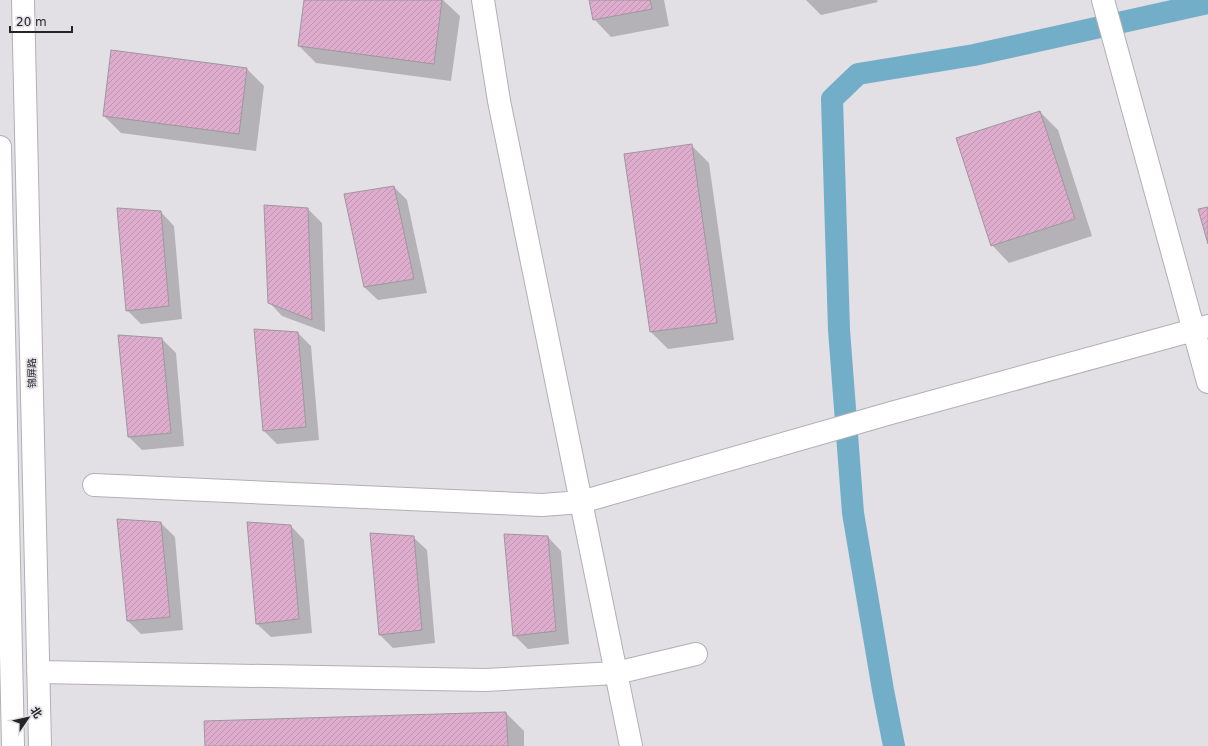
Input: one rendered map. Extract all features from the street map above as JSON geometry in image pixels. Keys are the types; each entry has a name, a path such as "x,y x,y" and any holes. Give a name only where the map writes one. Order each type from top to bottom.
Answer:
{"street":[{"name":"锦屏路","path":"23,0 40,746"},
{"path":"483,0 499,101 631,746"},
{"path":"1103,0 1127,86 1201,328 1208,382"},
{"path":"0,147 3,441 13,746"},
{"path":"94,485 542,505 581,502 891,413 1201,328"},
{"path":"38,672 485,680 616,673 696,654"}],"building":[{"path":"304,0 442,0 434,64 298,46"},
{"path":"589,0 650,0 652,9 593,20"},
{"path":"111,50 247,68 239,134 103,116"},
{"path":"1040,111 1075,219 991,246 956,138"},
{"path":"692,144 717,323 650,332 624,154"},
{"path":"394,186 414,279 364,287 344,194"},
{"path":"264,205 308,208 312,320 268,303"},
{"path":"1208,207 1208,244 1198,209"},
{"path":"117,208 161,211 169,306 126,311"},
{"path":"254,329 298,332 306,427 263,431"},
{"path":"118,335 162,338 171,433 128,437"},
{"path":"117,519 161,522 170,617 127,621"},
{"path":"247,522 291,525 299,619 256,624"},
{"path":"370,533 414,536 422,630 379,635"},
{"path":"504,534 548,536 556,631 513,636"},
{"path":"506,712 508,746 205,746 204,721"}],"waterway":[{"path":"894,746 853,513 839,330 832,99 858,74 974,55 1208,3"}]}
